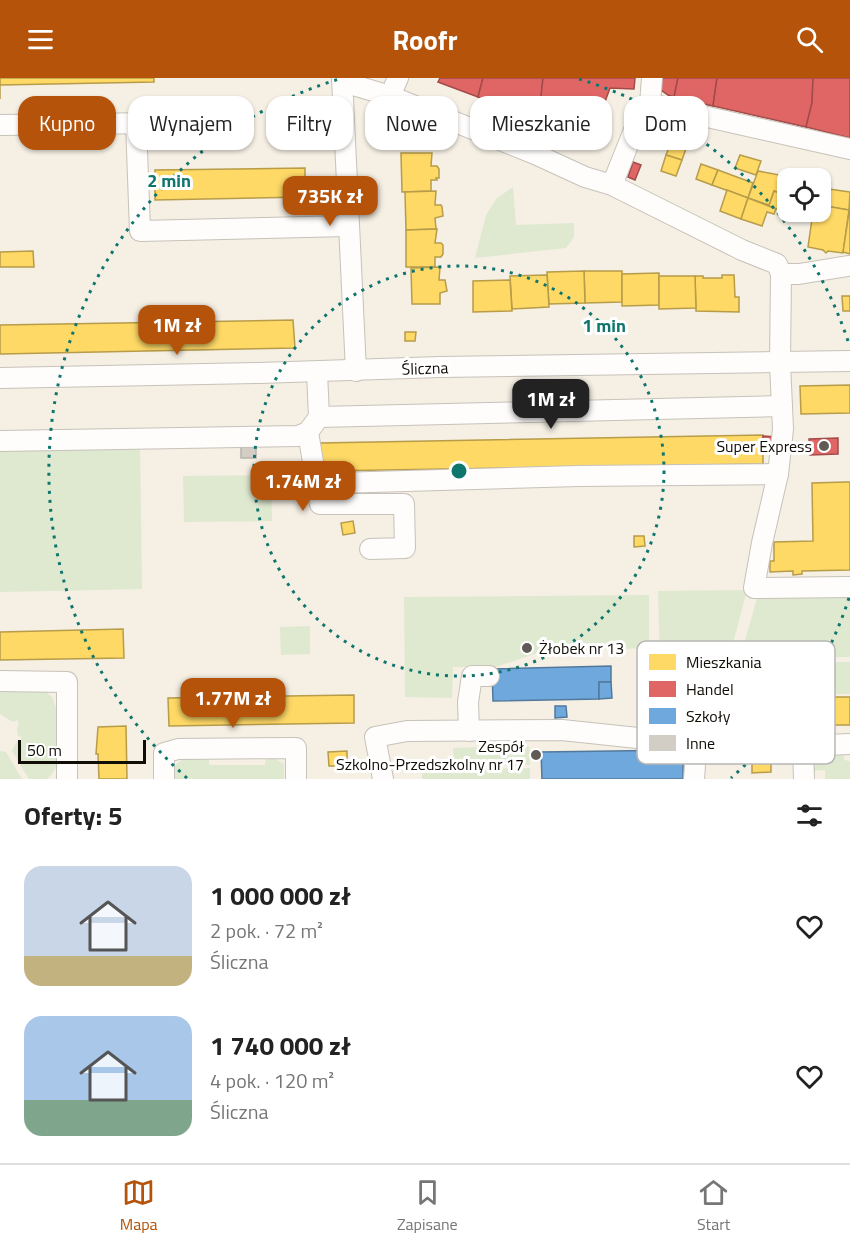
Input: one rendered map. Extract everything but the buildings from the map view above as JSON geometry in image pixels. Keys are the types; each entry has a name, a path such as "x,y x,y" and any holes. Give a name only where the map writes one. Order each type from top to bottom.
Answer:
{"street":[{"path":"651,96 652,78"},
{"path":"356,371 342,80 394,87 585,177 612,185 742,250 777,264 782,274 780,363 783,429 778,474 754,588 850,587"},
{"path":"708,117 850,149"},
{"path":"0,125 145,123 140,231 348,226"},
{"path":"612,185 626,150"},
{"path":"782,274 799,274 848,266"},
{"name":"Śliczna","path":"0,378 317,372 440,367 850,361"},
{"path":"317,372 314,475 320,504 404,504 405,548 370,549"},
{"path":"0,441 298,436 314,424 782,406"},
{"path":"314,475 337,483 579,476 778,474"},
{"path":"469,731 468,702 472,676 489,676"},
{"path":"0,681 67,682 67,779"},
{"path":"383,779 375,737 407,731 562,730 637,737"},
{"path":"835,745 850,744"},
{"path":"164,779 164,753 178,749 296,747 296,779"},
{"path":"694,779 695,764"},
{"path":"804,764 804,779"}],"green space":[{"path":"513,187 516,225 574,223 574,237 566,248 475,258 486,215 496,199"},
{"path":"140,447 142,589 0,592 0,450"},
{"path":"271,475 272,521 184,522 183,476"},
{"path":"747,590 734,641 660,641 658,591"},
{"path":"850,590 850,657 835,657 835,641 745,641 759,591"},
{"path":"649,595 649,641 637,641 637,648 540,652 496,667 453,667 452,698 405,697 404,597"},
{"path":"310,626 310,654 281,655 280,627"},
{"path":"835,662 850,662 850,694 835,694"},
{"path":"5,688 41,688 52,697 57,710 57,764 47,779 29,779 12,751 22,737 18,736 17,720 13,722 0,714 0,691"},
{"path":"529,746 530,765 454,766 453,748"},
{"path":"0,751 6,752 22,779 0,779"},
{"path":"835,753 844,753 844,760 850,761 850,779 825,779 825,770 811,771 816,764 835,764"},
{"path":"209,757 209,765 265,765 266,757 274,758 284,764 284,779 172,779 174,766 184,758"},
{"path":"530,768 530,779 422,779 422,770"}],"place":[{"name":"Super Express","path":"824,446"},
{"name":"Żłobek nr 13","path":"527,648"},
{"name":"Zespół Szkolno-Przedszkolny nr 17","path":"536,755"}]}
